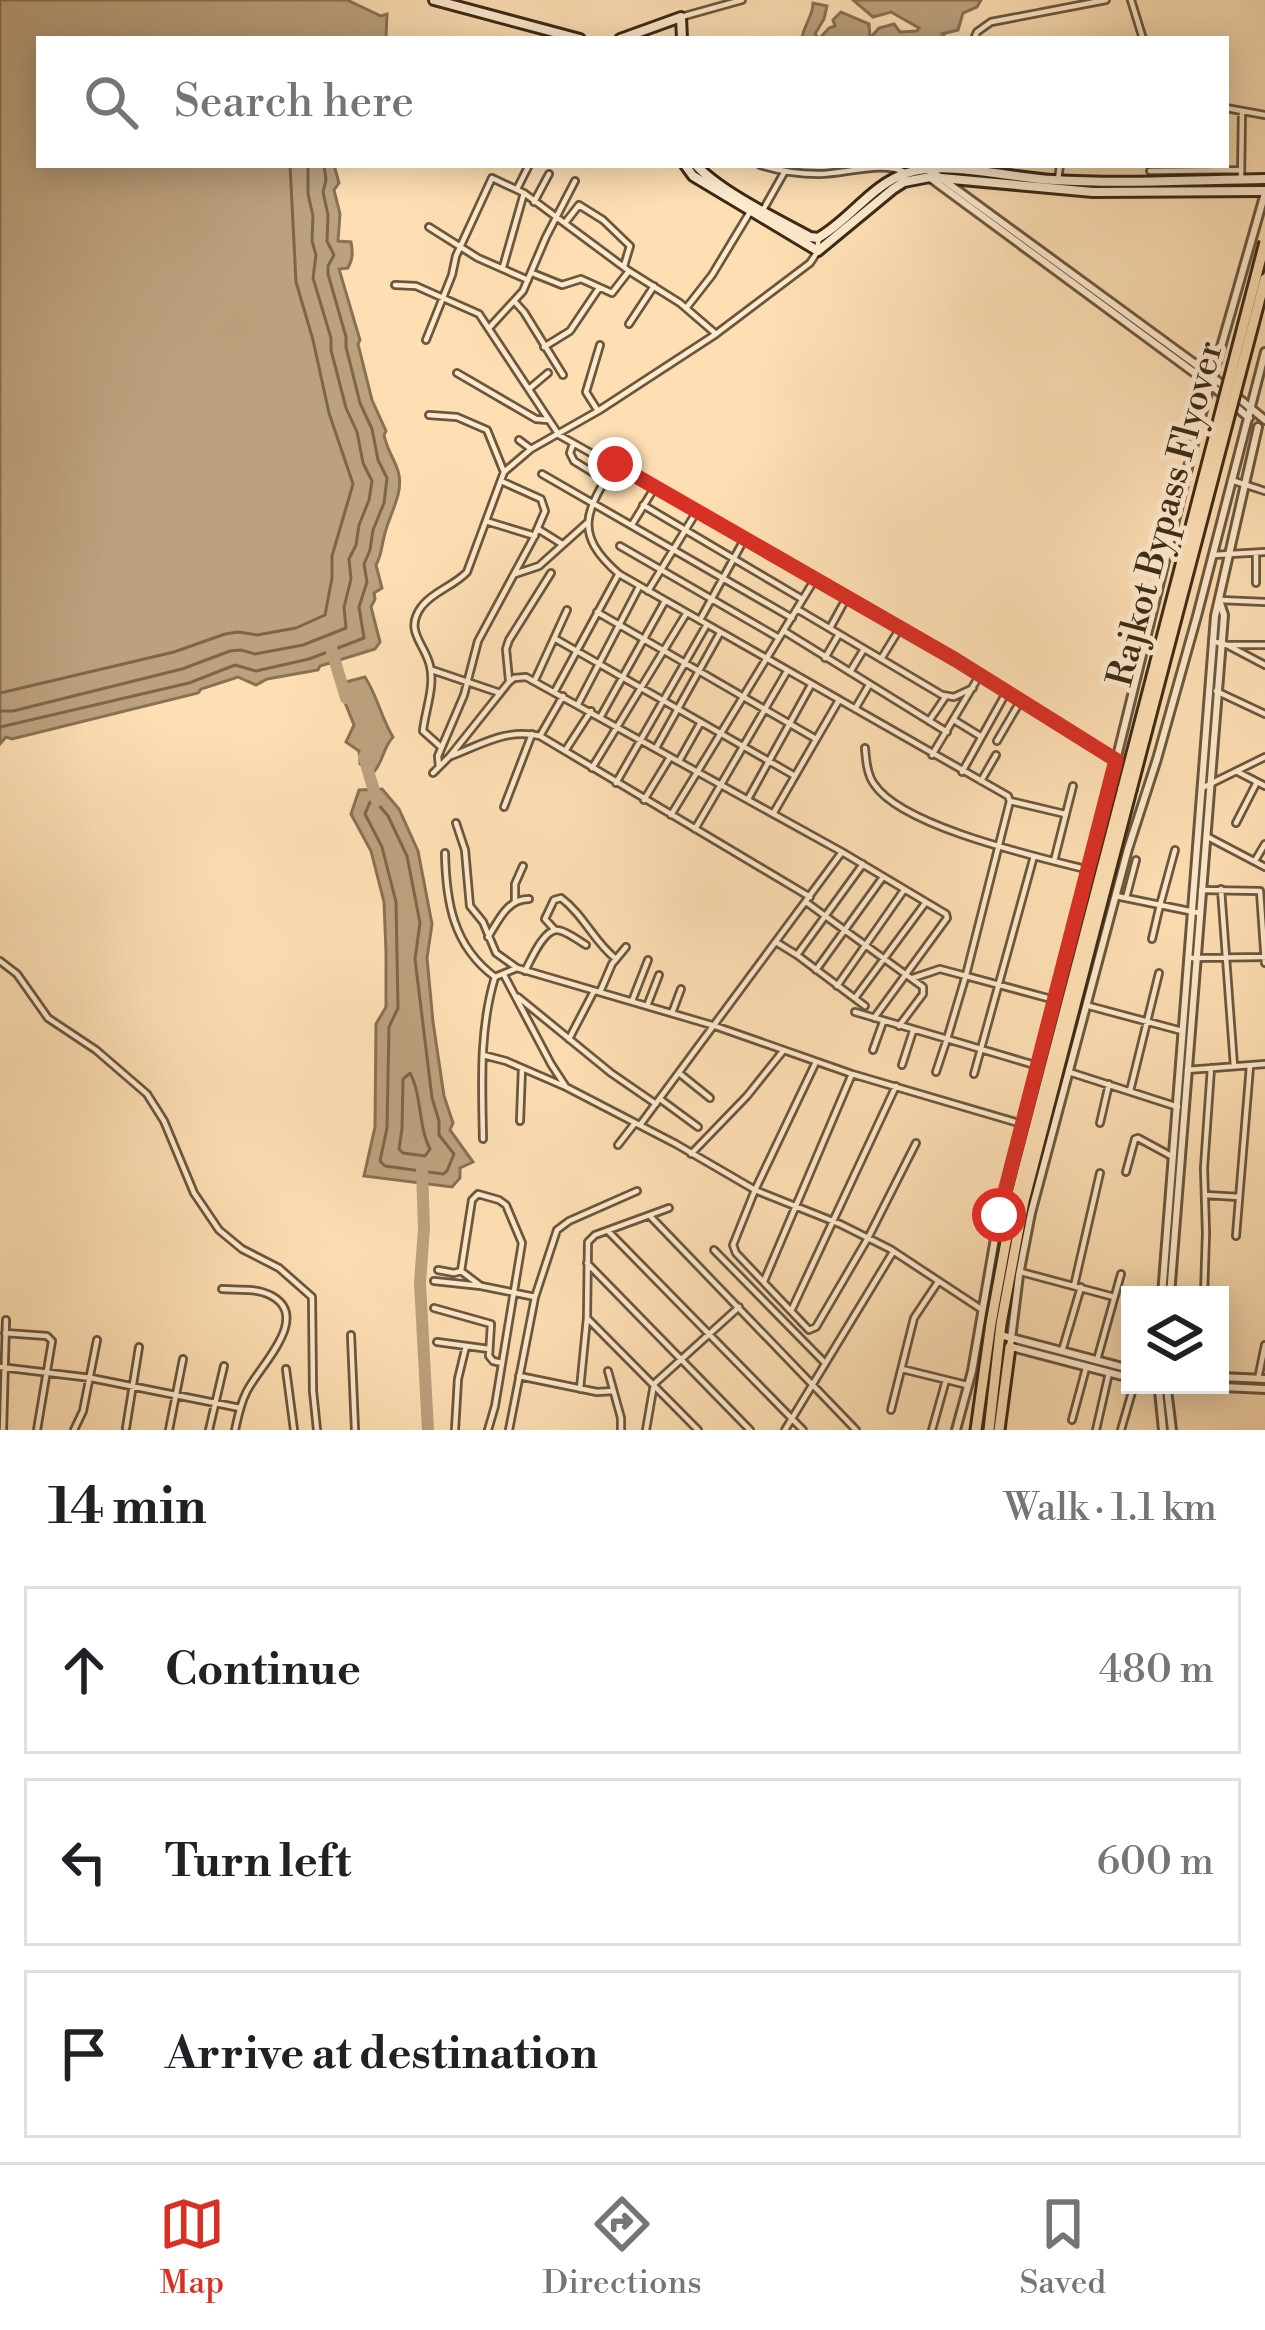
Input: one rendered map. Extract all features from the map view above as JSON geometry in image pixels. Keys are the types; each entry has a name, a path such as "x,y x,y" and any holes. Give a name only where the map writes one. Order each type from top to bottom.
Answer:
{"main road":[{"path":"434,0 569,36"},
{"path":"628,36 681,17 682,36"},
{"path":"665,23 667,36"},
{"path":"687,168 693,176 818,251 892,189 929,171"},
{"path":"699,168 763,210 818,238 882,186 907,173 929,171 1094,192 1265,192"},
{"path":"960,168 1058,181 1150,172 1265,179"},
{"name":"Rajkot Bypass Flyover","path":"976,1430 982,1392 1005,1341 1024,1201 1265,242"},
{"name":"Rajkot Bypass Flyover","path":"989,1430 998,1282 1020,1176 1265,279"},
{"path":"999,1430 1005,1341"},
{"path":"973,1364 990,1370"}],"street":[{"path":"681,17 742,0"},
{"path":"975,35 992,22 1106,0"},
{"path":"1131,0 1142,36"},
{"path":"1229,109 1265,115"},
{"path":"1220,168 1241,174 1242,111"},
{"path":"503,267 529,168"},
{"path":"772,168 820,174 847,168"},
{"path":"891,168 907,173"},
{"path":"1018,176 1020,168"},
{"path":"1058,181 1060,168"},
{"path":"1150,172 1188,168"},
{"path":"763,210 785,171"},
{"path":"929,171 1251,407 1263,426"},
{"path":"534,202 549,175"},
{"path":"426,340 489,181 496,179 686,308 716,334"},
{"path":"490,328 530,277 575,181"},
{"path":"956,1430 973,1364 999,1215 1212,381 1265,192"},
{"path":"429,227 461,248 530,277 562,285 581,279 614,291 626,269 630,246 579,205 565,223"},
{"path":"686,308 750,212"},
{"path":"441,747 422,727 431,669 415,636 416,616 430,598 467,572 504,472 530,449 716,334 810,263 818,251 818,238"},
{"path":"395,285 416,286 472,310 490,328 559,435 847,597 1116,760"},
{"path":"629,324 654,286"},
{"path":"544,347 571,331 599,288"},
{"path":"514,302 563,375"},
{"path":"598,411 586,388 600,345"},
{"path":"1005,1341 1031,1213 1265,352"},
{"path":"528,390 548,373"},
{"path":"458,374 536,419 548,420"},
{"path":"1212,381 1248,418 1263,426"},
{"path":"1257,383 1265,389"},
{"path":"429,415 457,417 487,430 504,472"},
{"path":"1195,912 1202,890 1212,691 1224,613 1220,602 1244,484 1263,426"},
{"path":"519,440 530,449"},
{"path":"574,443 570,453 574,461 605,481"},
{"path":"615,464 592,501 587,523 597,553 619,574 1003,792 1010,801 1066,814"},
{"path":"542,474 792,618"},
{"path":"439,767 438,756 478,640 545,511 541,499 499,480"},
{"path":"1232,480 1265,491"},
{"path":"632,525 655,487"},
{"path":"643,505 802,599"},
{"path":"648,591 697,511"},
{"path":"486,522 536,532 562,544"},
{"path":"515,574 539,566 587,523"},
{"path":"700,620 745,538"},
{"path":"620,546 826,658 947,732"},
{"path":"1256,552 1256,583"},
{"path":"1213,555 1265,552"},
{"path":"509,682 509,640 551,573"},
{"path":"555,691 619,574"},
{"path":"671,815 815,579"},
{"path":"578,704 640,586"},
{"path":"830,628 847,597"},
{"path":"601,716 665,601"},
{"path":"1220,602 1265,602"},
{"path":"797,609 946,696 973,688"},
{"path":"535,680 567,610"},
{"path":"597,612 816,739"},
{"path":"592,768 687,613"},
{"path":"616,782 707,625"},
{"path":"881,659 900,628"},
{"path":"656,748 721,632"},
{"path":"826,658 839,634"},
{"path":"554,638 795,776"},
{"path":"1220,643 1265,645"},
{"path":"1220,643 1265,665"},
{"path":"850,672 864,649"},
{"path":"431,669 500,693"},
{"path":"695,829 787,671"},
{"path":"932,755 980,675"},
{"path":"433,773 509,682 520,676 601,716 863,864 947,918 874,1018"},
{"path":"748,800 811,685"},
{"path":"855,709 869,685"},
{"path":"1212,691 1265,715"},
{"path":"962,772 1006,692"},
{"path":"504,806 536,735 563,696"},
{"path":"929,722 946,696"},
{"path":"773,814 838,700"},
{"path":"998,741 1021,700"},
{"path":"565,752 591,711"},
{"path":"954,720 981,736"},
{"path":"679,761 701,722"},
{"path":"450,756 496,737 536,735 695,829 808,900 924,990 899,1026"},
{"path":"865,748 870,779 910,812 952,832 1089,870"},
{"path":"982,782 996,755"},
{"path":"1206,786 1265,756"},
{"path":"644,800 670,757"},
{"path":"1235,771 1265,786"},
{"path":"1236,824 1257,782"},
{"path":"1054,861 1073,786"},
{"path":"937,1072 1010,801"},
{"path":"455,823 466,850 467,899 496,953 521,970 1022,1124"},
{"path":"1203,836 1265,867"},
{"path":"1167,1286 1203,836"},
{"path":"1255,861 1265,844"},
{"path":"1152,939 1175,850"},
{"path":"618,1144 658,1101 842,852"},
{"path":"445,853 448,906 454,924 464,946 495,977"},
{"path":"974,1074 1034,856"},
{"path":"1126,898 1136,860"},
{"path":"797,955 863,864"},
{"path":"515,901 515,884 523,866"},
{"path":"816,970 884,877"},
{"path":"1192,958 1265,959 1259,891 1265,884"},
{"path":"1221,889 1234,1066"},
{"path":"837,986 904,890"},
{"path":"1202,890 1259,891"},
{"path":"1116,896 1195,912"},
{"path":"586,945 555,930 545,919 556,898 579,913 616,959"},
{"path":"488,937 515,901 529,899"},
{"path":"855,998 926,902"},
{"path":"495,977 521,970 555,930"},
{"path":"776,942 865,1006"},
{"path":"569,1039 626,947"},
{"path":"1184,1071 1182,1031 1192,958"},
{"path":"632,1001 648,960"},
{"path":"0,961 17,974 48,1018 96,1050 147,1094 164,1120 194,1193 219,1230 242,1249 279,1268 312,1297 316,1430"},
{"path":"909,976 940,969 1055,1000"},
{"path":"1130,1091 1159,973"},
{"path":"504,975 566,1088"},
{"path":"647,1006 659,975"},
{"path":"483,1139 482,1055 495,977"},
{"path":"672,1013 681,989"},
{"path":"515,995 569,1039 698,1127"},
{"path":"1087,1006 1182,1031"},
{"path":"855,1012 1038,1066"},
{"path":"873,1050 883,1022"},
{"path":"902,1066 913,1030"},
{"path":"691,1154 784,1050"},
{"path":"482,1055 566,1088 755,1190 868,1238 982,1309"},
{"path":"816,1062 755,1190 734,1250 809,1330 816,1327 868,1238 916,1143"},
{"path":"1184,1071 1265,1064"},
{"path":"1236,1236 1250,1066"},
{"path":"520,1121 522,1068"},
{"path":"1204,1286 1204,1168 1211,1068"},
{"path":"1069,1072 1181,1108"},
{"path":"679,1073 710,1098"},
{"path":"764,1281 852,1074"},
{"path":"1100,1123 1108,1084"},
{"path":"792,1311 896,1086"},
{"path":"1166,1286 1173,1156 1181,1108"},
{"path":"1126,1172 1135,1139 1173,1156"},
{"path":"1063,1351 1100,1172"},
{"path":"508,1430 535,1297 557,1230 637,1191"},
{"path":"461,1271 472,1199 478,1194 499,1200 511,1214 522,1243 488,1430"},
{"path":"1206,1195 1239,1197"},
{"path":"580,1389 590,1239 669,1208"},
{"path":"650,1216 856,1430"},
{"path":"608,1231 803,1430"},
{"path":"714,1250 825,1364"},
{"path":"785,1430 893,1252"},
{"path":"587,1263 749,1430"},
{"path":"438,1270 461,1271"},
{"path":"461,1271 481,1286"},
{"path":"1020,1271 1114,1297"},
{"path":"1097,1360 1121,1274"},
{"path":"434,1281 535,1297"},
{"path":"891,1410 914,1318 939,1281"},
{"path":"222,1289 267,1294 286,1313 280,1341 248,1388 235,1430"},
{"path":"647,1429 654,1384 739,1307"},
{"path":"434,1308 488,1322 492,1327 490,1359 502,1363"},
{"path":"586,1318 698,1430"},
{"path":"3,1430 6,1320"},
{"path":"5,1333 51,1339 37,1430"},
{"path":"351,1335 355,1430"},
{"path":"74,1430 83,1412 98,1340"},
{"path":"1005,1341 1097,1360 1121,1372"},
{"path":"1005,1341 1121,1376"},
{"path":"437,1342 489,1349"},
{"path":"1229,1377 1262,1379 1265,1345"},
{"path":"126,1428 140,1346"},
{"path":"455,1430 458,1379 466,1346"},
{"path":"169,1430 183,1359"},
{"path":"209,1430 224,1366"},
{"path":"3,1367 91,1378 240,1408"},
{"path":"1072,1420 1087,1367"},
{"path":"286,1369 293,1430"},
{"path":"902,1369 968,1386"},
{"path":"608,1371 621,1430"},
{"path":"1096,1430 1109,1373"},
{"path":"518,1376 613,1391"},
{"path":"932,1430 946,1380"},
{"path":"1229,1387 1265,1389"},
{"path":"1121,1430 1129,1394"},
{"path":"1163,1394 1167,1430"}],"water":[{"path":"0,0 347,0 381,16 387,14 386,36 36,36 36,168 335,168 338,241 351,242 352,253 348,268 339,269 372,400 400,479 376,565 382,588 374,593 371,607 380,642 375,649 256,685 238,677 198,693 6,737 0,744"},
{"path":"853,0 981,0 963,13 958,30 872,36 879,28 894,24 900,32 919,28 891,12 873,17"},
{"path":"813,3 827,6 815,34 803,36"},
{"path":"841,12 869,24 870,36 822,36 835,26 833,20"},
{"path":"365,677 393,737 373,773 360,764 359,751 346,742 354,725 342,695 342,683"},
{"path":"382,789 399,809 418,851 432,924 427,958 444,1096 453,1123 450,1130 473,1162 460,1168 460,1178 452,1187 364,1176 375,1127 376,1024 386,1007 386,952 384,902 371,851 351,814 359,790"}],"waterway":[{"path":"331,648 346,698"},
{"path":"364,757 377,801"},
{"path":"422,1170 420,1283 428,1430"}],"route":[{"path":"615,464 956,660 1116,760 999,1215"}]}
